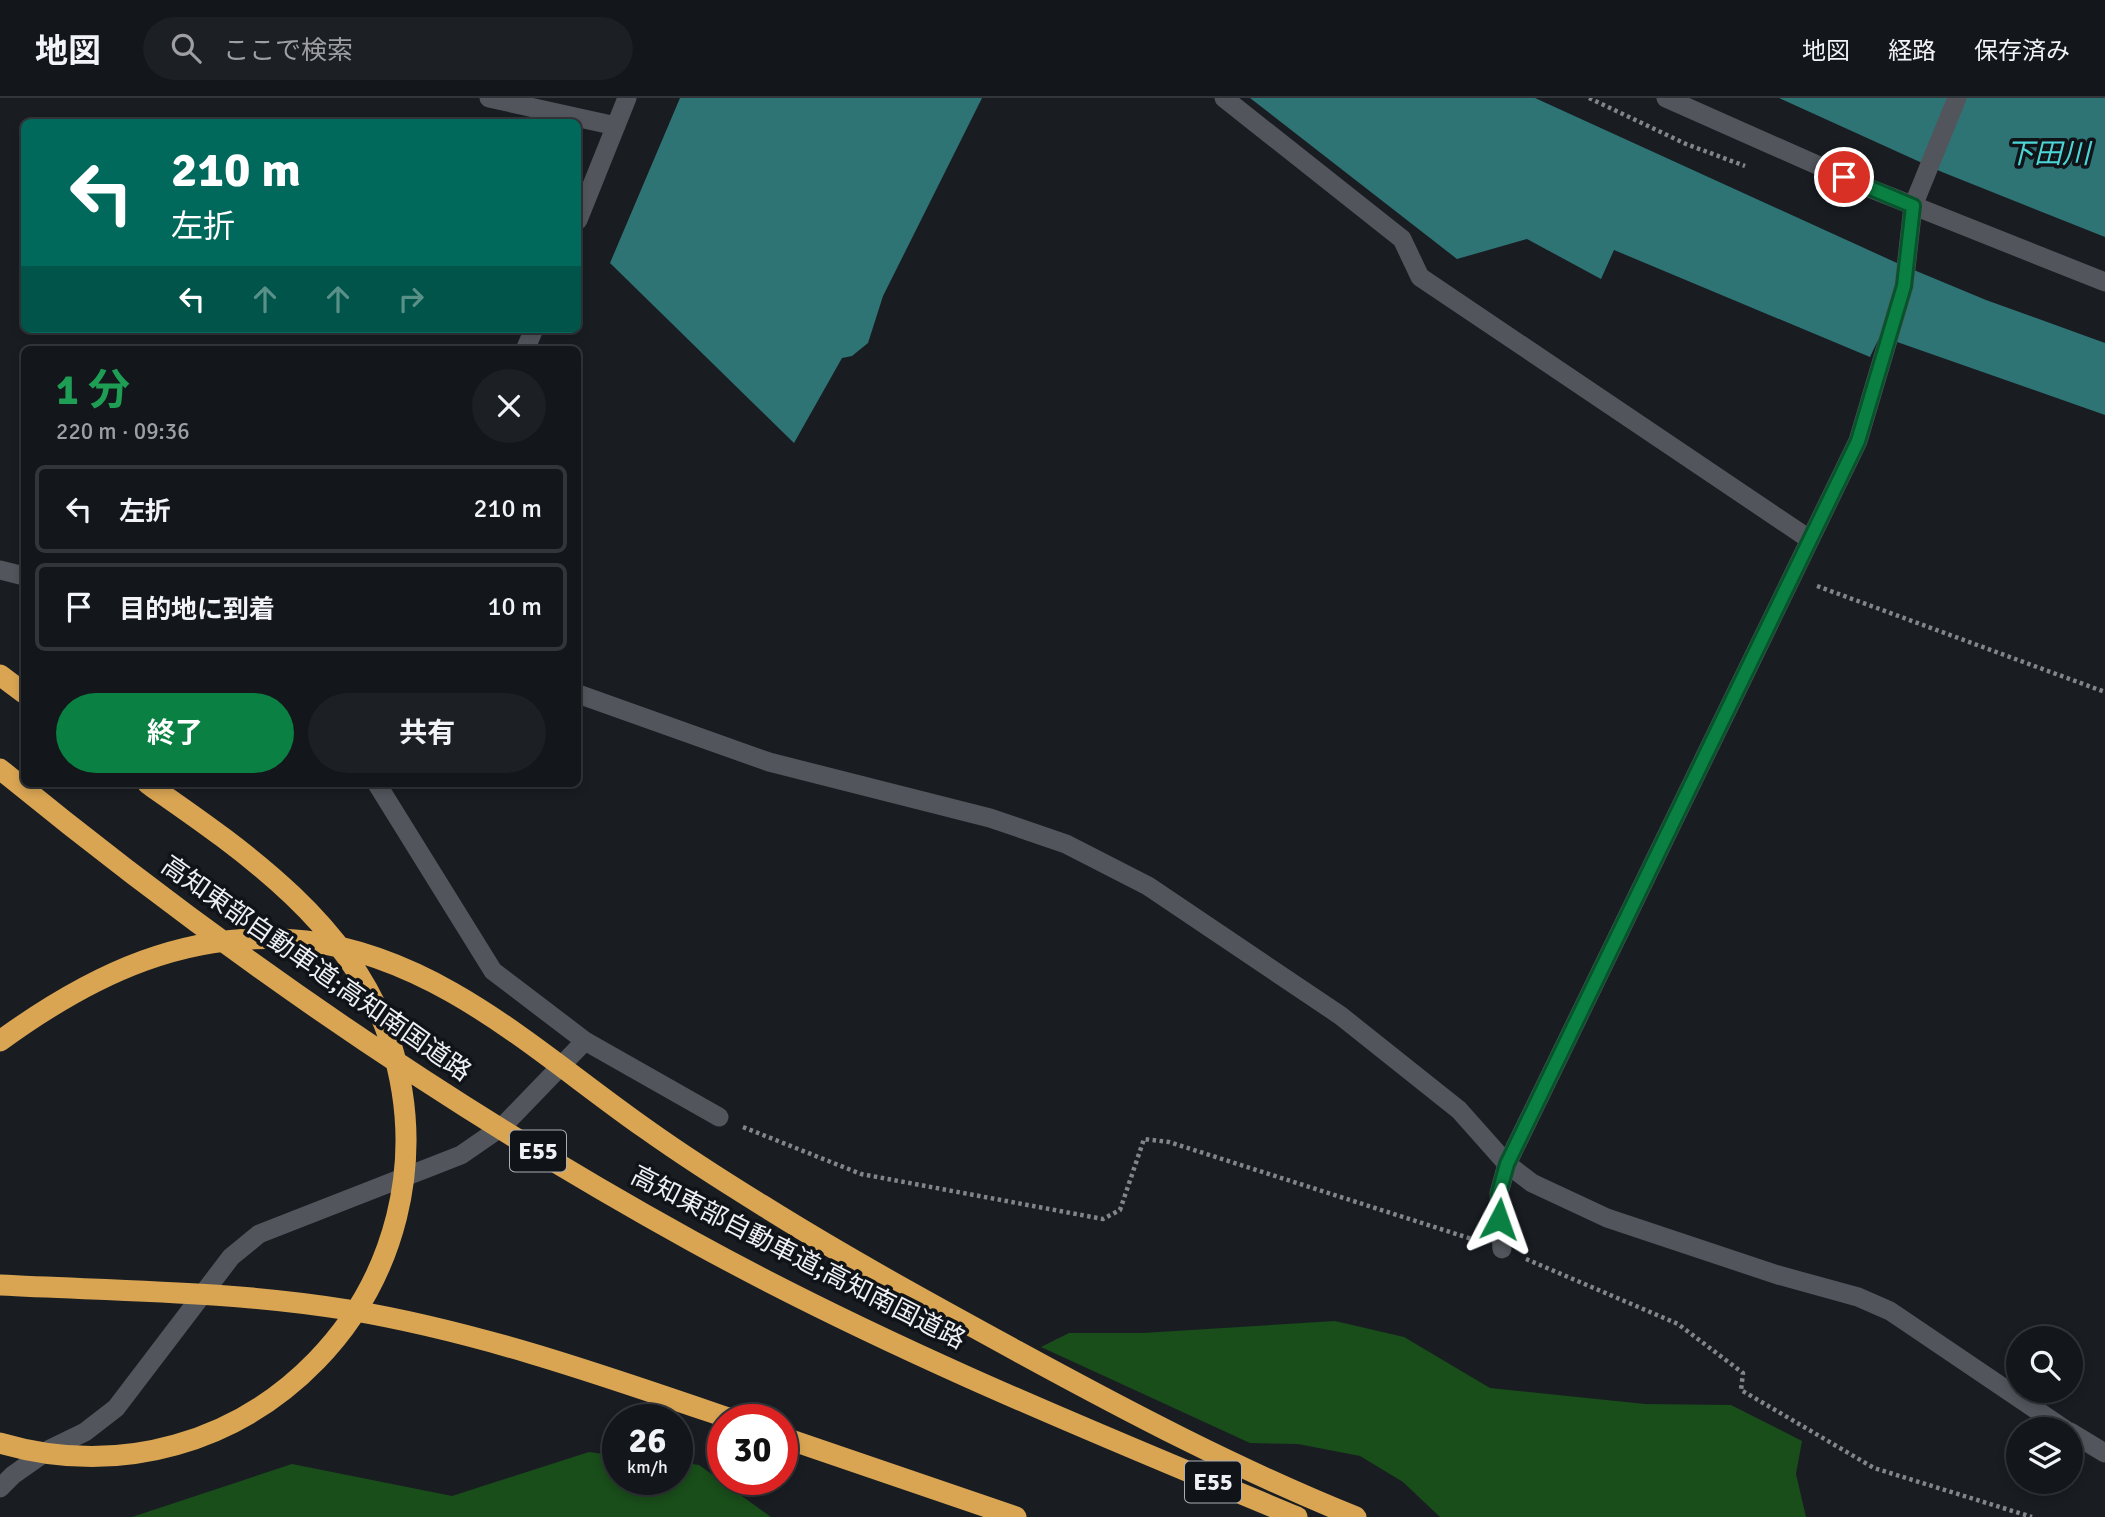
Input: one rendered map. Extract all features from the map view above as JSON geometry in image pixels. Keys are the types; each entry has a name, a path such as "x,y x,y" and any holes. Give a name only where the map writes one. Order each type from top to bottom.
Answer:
{"highway":[{"path":"0,675 21,691"},
{"name":"高知東部自動車道;高知南国道路","path":"0,769 21,786"},
{"name":"高知東部自動車道;高知南国道路","path":"22,787 107,857 278,983 479,1116 692,1241 837,1316 1128,1447 1297,1517"},
{"path":"0,1443 60,1455 101,1456 158,1449 214,1432 262,1407 304,1376 340,1336 368,1291 388,1244 402,1194 405,1141 402,1105 390,1042 374,1003 348,960 317,920 267,873 152,787"},
{"path":"0,1041 92,984 138,961 183,946 249,937 308,941 366,953 417,973 473,1004 646,1129 762,1206 894,1284 1140,1418 1356,1517"},
{"path":"0,1285 265,1300 348,1310 514,1348 707,1411"},
{"path":"798,1442 1016,1517"}],"street":[{"path":"489,98 615,126"},
{"path":"581,212 627,98"},
{"path":"1224,98 1402,239 1420,277 1809,539"},
{"path":"1666,98 1915,200 2105,282"},
{"path":"1503,1249 1499,1193 1507,1164 1790,576 1858,441 1904,286 1915,200 1957,98"},
{"path":"0,570 21,575"},
{"path":"581,695 769,762 990,818 1066,844 1148,886 1341,1016 1459,1110 1507,1164 1532,1183 1598,1214 1778,1275 1858,1297 1890,1311 2047,1417"},
{"path":"379,787 494,971 585,1041 719,1117"},
{"path":"0,1488 13,1475 50,1449 85,1432 116,1408 231,1257 259,1234 461,1155 503,1126 585,1041"},
{"path":"2083,1440 2105,1453"}],"path":[{"path":"1790,576 2105,692"},
{"path":"719,1117 861,1174 1104,1219 1120,1210 1144,1139 1169,1142 1503,1249 1678,1324 1743,1373 1741,1390 1874,1468 2032,1517"}],"green space":[{"path":"1335,1321 1404,1337 1490,1388 1645,1404 1731,1405 1802,1441 1796,1474 1806,1517 1440,1517 1403,1482 1360,1456 1298,1444 1250,1443 1041,1347 1069,1333 1143,1333"},
{"path":"589,1452 602,1454 602,1495 693,1495 693,1464 707,1471 707,1495 741,1495 771,1517 132,1517 292,1464 452,1496"}],"water":[{"path":"680,98 982,98 883,296 868,343 852,356 842,358 794,443 610,263"},
{"path":"1250,98 1535,98 1897,263 1986,300 2105,343 2105,415 1880,336 1870,357 1614,250 1601,279 1527,239 1457,259"},
{"name":"下田川","path":"1779,98 2105,98 2105,237 1942,172"}],"route":[{"path":"1499,1219 1499,1193 1507,1164 1520,1135 1858,441 1904,286 1913,206 1844,177"}]}
